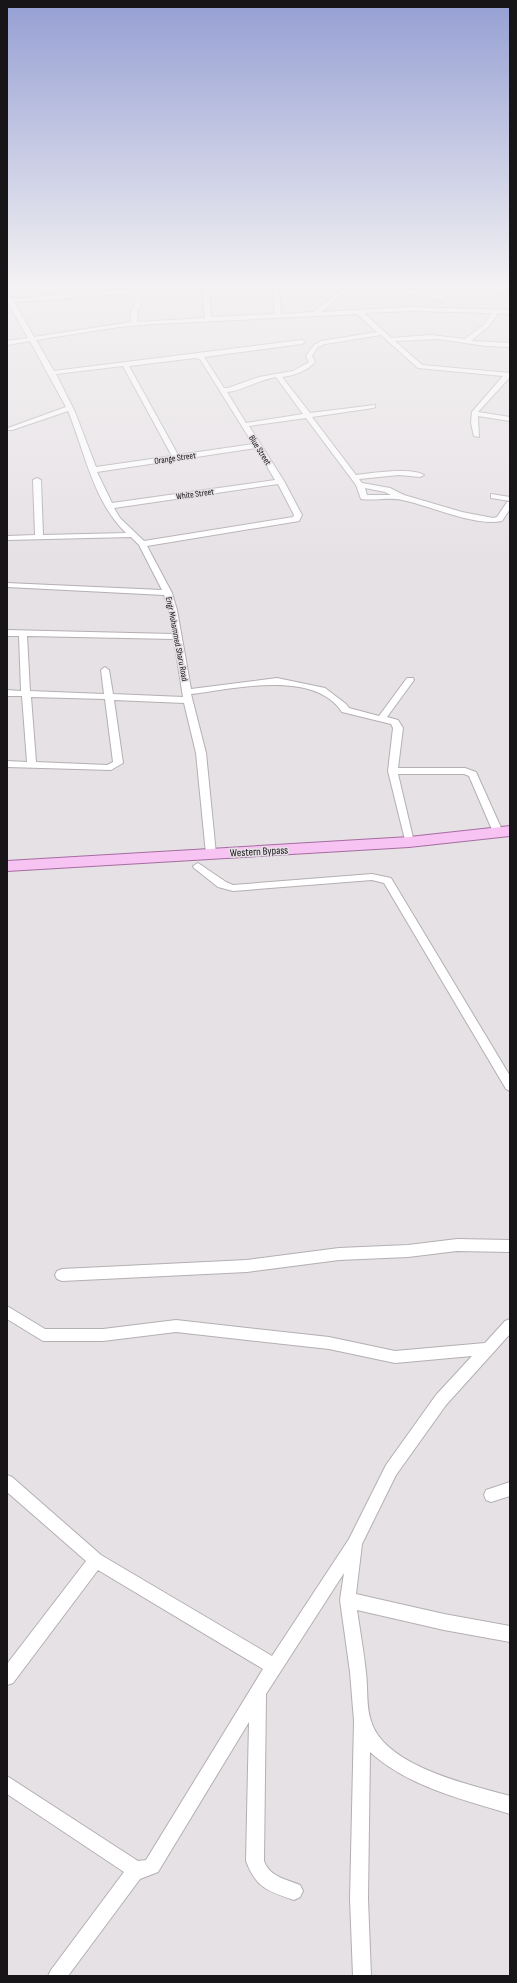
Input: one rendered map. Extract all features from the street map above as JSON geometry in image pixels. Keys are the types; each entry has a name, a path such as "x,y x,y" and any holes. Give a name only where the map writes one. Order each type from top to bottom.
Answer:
{"main road":[{"name":"Western Bypass","path":"7,866 506,835"},
{"name":"Western Bypass","path":"7,877 412,853 506,835"}],"street":[{"name":"Engr Mohammed Sharu Road","path":"54,377 70,408 93,470 110,506 118,520 142,544 168,593 178,637 187,696 201,753 211,854"},
{"path":"132,377 176,458"},
{"name":"Blue Street","path":"142,544 296,519 298,516 280,481 214,377"},
{"path":"223,390 234,390 258,379 274,377"},
{"path":"278,377 354,476 360,485 364,497 401,497"},
{"path":"477,436 474,423 477,408 508,377"},
{"path":"245,425 373,406"},
{"path":"10,429 70,408"},
{"path":"475,414 510,419"},
{"name":"Orange Street","path":"93,470 257,446"},
{"path":"354,476 399,473 420,475"},
{"path":"37,480 39,537"},
{"name":"White Street","path":"110,506 280,481"},
{"path":"360,485 387,490 401,497 461,514 493,520 499,519 510,504"},
{"path":"494,496 510,499"},
{"path":"7,538 132,535"},
{"path":"7,585 168,593"},
{"path":"7,633 178,637"},
{"path":"23,633 32,765"},
{"path":"7,764 108,768 118,763 107,698 105,670"},
{"path":"382,718 410,680"},
{"path":"7,693 107,698 187,696 277,681 322,690 345,710 395,722 398,728 393,771 409,842"},
{"path":"393,771 465,771 473,774 506,835"},
{"path":"198,866 222,885 233,888 372,877 387,880 510,1086"},
{"path":"62,1275 247,1266 340,1254 408,1251 457,1245 510,1246"},
{"path":"7,1312 43,1335 103,1335 176,1326 329,1343 395,1357 487,1349"},
{"path":"7,1784 136,1870 144,1870 152,1866 258,1695 274,1666 355,1543 391,1470 441,1400 510,1325"},
{"path":"7,1482 96,1560 274,1666"},
{"path":"491,1496 510,1489"},
{"path":"355,1543 348,1600 358,1672 362,1721 359,1899 362,1976"},
{"path":"7,1676 96,1560"},
{"path":"348,1600 429,1619 510,1634"},
{"path":"258,1695 255,1861 258,1873 266,1881 294,1891"},
{"path":"362,1721 373,1744 413,1772 466,1792 510,1805"},
{"path":"57,1976 136,1870"}]}
